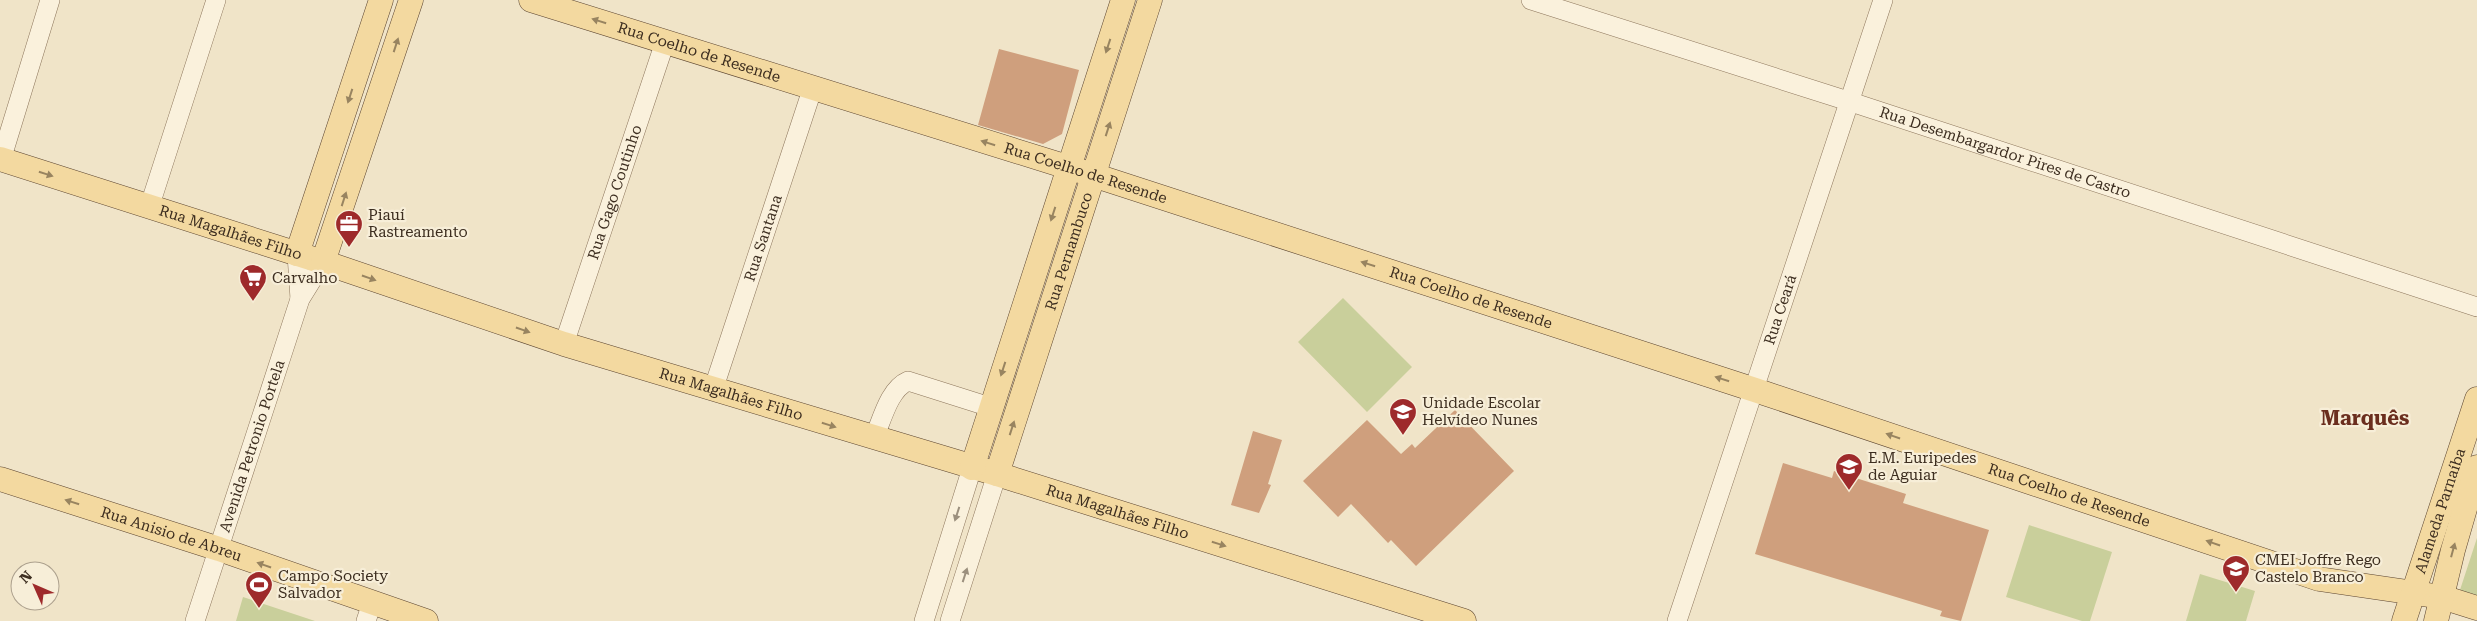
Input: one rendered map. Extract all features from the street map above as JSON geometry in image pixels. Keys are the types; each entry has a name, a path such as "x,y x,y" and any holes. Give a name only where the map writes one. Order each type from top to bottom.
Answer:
{"main road":[{"name":"Avenida Petronio Portela","path":"297,254 381,0"},
{"name":"Avenida Petronio Portela","path":"323,262 411,0"},
{"name":"Rua Coelho de Resende","path":"531,0 1093,175 1755,390 2318,579 2442,597 2477,608"},
{"name":"Rua Pernambuco","path":"972,468 990,407 1123,0"},
{"name":"Rua Pernambuco","path":"997,474 1150,0"},
{"name":"Rua Magalhães Filho","path":"0,159 323,262 564,344 997,474 1464,621"},
{"name":"Alameda Parnaíba","path":"2404,621 2477,399"},
{"name":"Alameda Parnaíba","path":"2436,621 2477,467"},
{"name":"Rua Anisio de Abreu","path":"0,479 219,549 369,612 426,621"}],"street":[{"path":"0,159 50,0"},
{"path":"149,208 216,0"},
{"name":"Rua Desembargardor Pires de Castro","path":"1531,0 1848,101 2477,307"},
{"name":"Rua Ceará","path":"1677,621 1883,0"},
{"name":"Rua Gago Coutinho","path":"564,344 665,42"},
{"name":"Rua Santana","path":"713,390 813,87"},
{"name":"Avenida Petronio Portela","path":"297,254 300,299"},
{"name":"Avenida Petronio Portela","path":"195,621 300,299 323,262"},
{"path":"874,438 894,393 900,385 908,381 990,407"},
{"path":"924,621 972,468"},
{"path":"950,621 997,474"}],"green space":[{"path":"1343,298 1412,367 1367,412 1298,342"},
{"path":"2029,525 2112,552 2090,621 2082,621 2006,597"},
{"path":"2477,538 2477,601 2459,593"},
{"path":"2200,574 2255,591 2246,621 2186,621"},
{"name":"Campo Society Salvador","path":"243,597 315,621 236,621"}],"building":[{"path":"999,49 1079,70 1062,134 1043,144 978,125"},
{"path":"1455,410 1514,471 1416,566 1391,540 1388,543 1351,504 1338,517 1303,481 1367,420 1401,454 1412,444 1415,448"},
{"path":"1253,431 1282,440 1268,484 1271,485 1259,513 1231,505"},
{"path":"1783,463 1832,478 1834,471 1906,494 1903,503 1989,530 1961,621 1940,616 1942,611 1755,554"}],"place":[{"name":"Piauí Rastreamento","path":"349,248"},
{"name":"Carvalho","path":"253,302"},
{"name":"Unidade Escolar Helvídeo Nunes","path":"1403,436"},
{"name":"E.M. Euripedes de Aguiar","path":"1849,491"},
{"name":"CMEI Joffre Rego Castelo Branco","path":"2236,593"},
{"name":"Campo Society Salvador","path":"259,609"}],"district":[{"name":"Marquês","path":"2365,418"}]}
